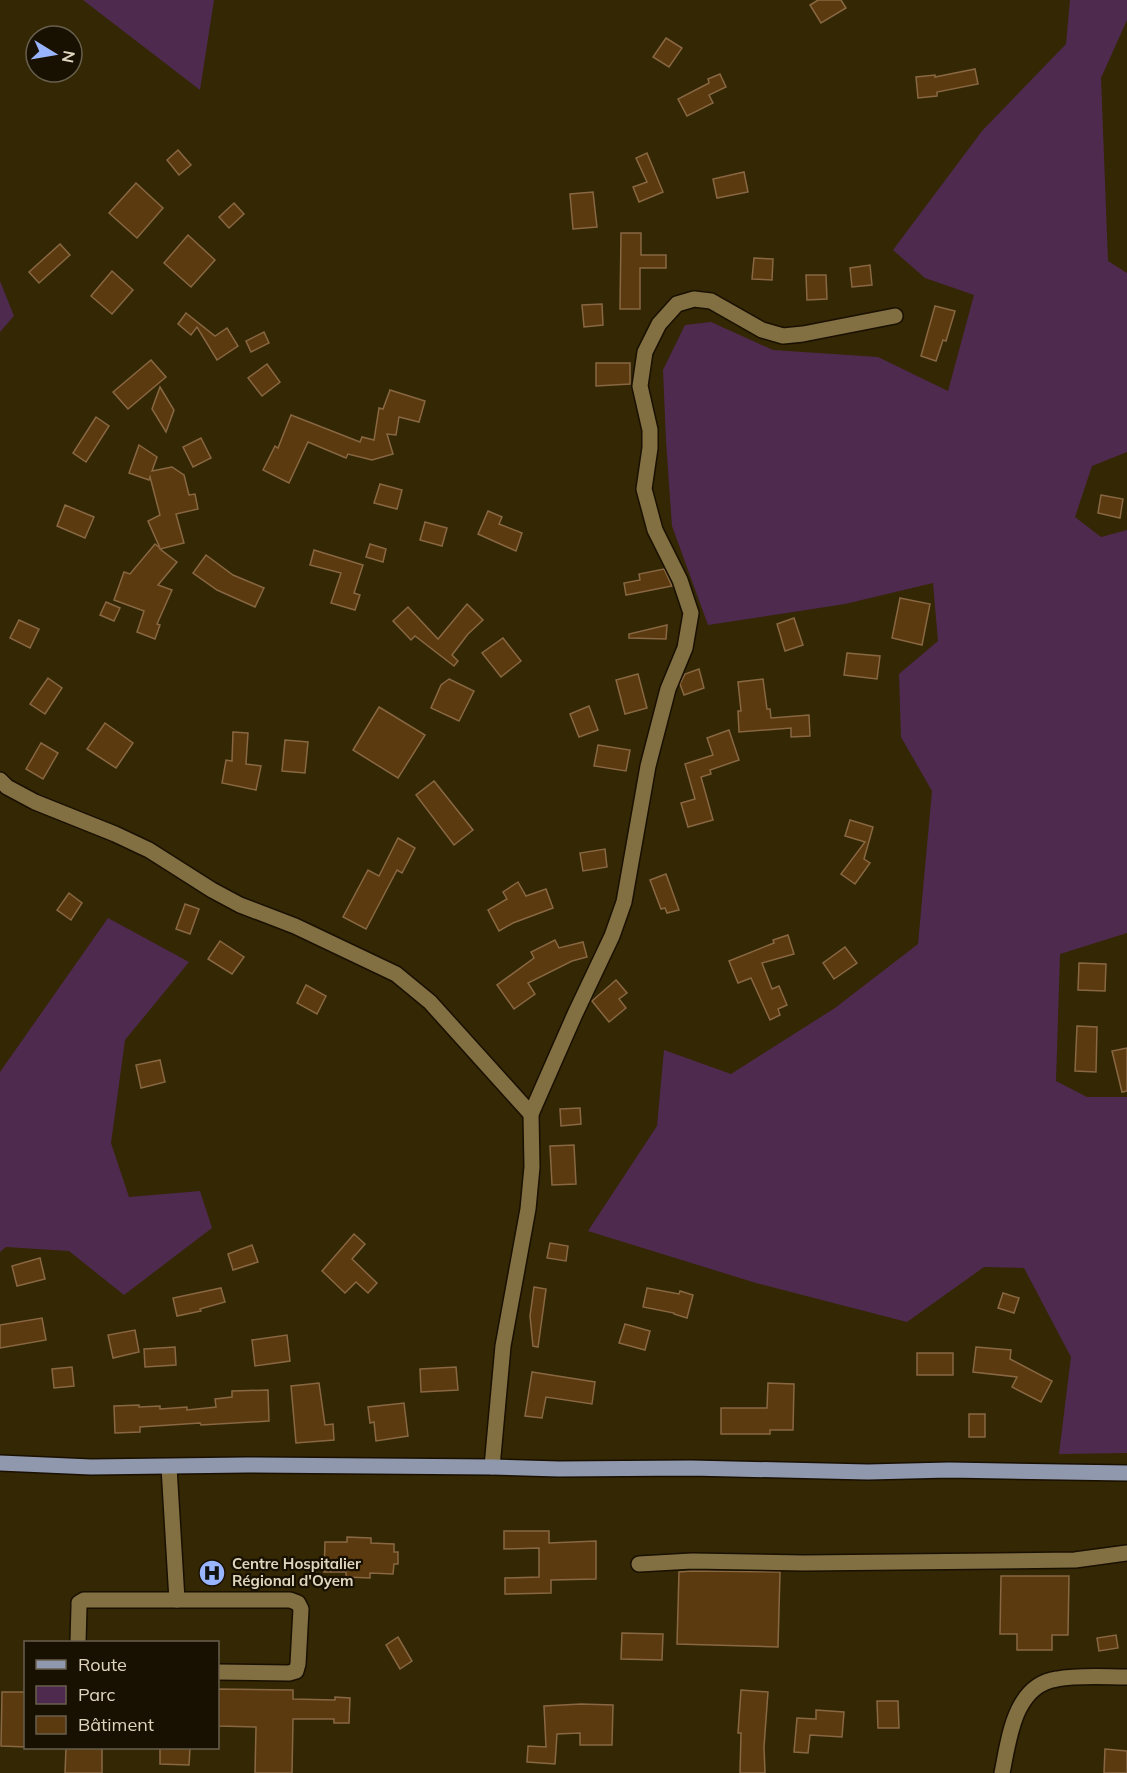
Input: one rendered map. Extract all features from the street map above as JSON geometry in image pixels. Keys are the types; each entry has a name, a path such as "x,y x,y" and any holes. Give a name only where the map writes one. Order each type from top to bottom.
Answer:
{"main road":[{"path":"0,1463 90,1467 247,1465 1127,1473"}],"street":[{"path":"492,1467 503,1346 528,1209 532,1167 531,1114 574,1014 612,936 624,902 648,766 668,689 685,648 691,613 680,580 655,530 644,489 650,448 650,430 640,386 645,352 659,324 677,304 694,298 711,301 762,330 783,336 895,316"},
{"path":"0,780 7,787 35,802 149,850 240,905 295,926 396,974 430,1002 531,1114"},
{"path":"169,1467 177,1600"},
{"path":"639,1564 692,1561 804,1563 1075,1560 1127,1553"},
{"path":"78,1641 78,1607 84,1600 290,1600 298,1603 301,1609 296,1671 289,1673 219,1672"},
{"path":"1002,1773 1012,1728 1028,1694 1056,1679 1127,1677"}],"green space":[{"path":"83,0 214,0 200,90"},
{"path":"1070,0 1127,0 1127,20 1101,78 1108,261 1127,273 1127,452 1092,466 1075,517 1101,537 1127,530 1127,933 1060,954 1056,1081 1087,1097 1127,1097 1127,1453 1059,1454 1071,1357 1024,1268 984,1267 907,1322 756,1283 588,1231 657,1126 664,1050 731,1074 835,1008 918,944 932,791 901,737 899,674 938,641 933,583 845,604 708,625 672,526 663,370 685,325 711,322 773,350 878,357 948,391 974,295 925,278 893,250 982,131 1066,44"},
{"path":"0,281 14,316 0,332"},
{"path":"108,918 189,962 125,1040 111,1143 129,1197 200,1191 212,1228 124,1295 69,1251 6,1247 0,1252 0,1072"}],"building":[{"path":"818,0 841,0 846,8 821,23 810,5"},
{"path":"666,38 682,48 669,67 653,57"},
{"path":"975,69 978,84 937,92 937,96 918,98 916,77 935,75 935,77"},
{"path":"720,74 726,87 709,95 713,103 687,116 678,99 709,83 708,79"},
{"path":"178,150 191,165 179,175 167,160"},
{"path":"647,153 663,192 639,202 633,187 647,182 636,158"},
{"path":"744,172 748,192 717,198 713,179"},
{"path":"136,183 163,208 137,238 109,213"},
{"path":"593,192 597,227 573,229 570,194"},
{"path":"234,203 244,214 229,228 219,217"},
{"path":"621,233 641,233 641,255 666,255 666,268 640,268 640,309 620,309"},
{"path":"188,235 215,260 191,287 164,263"},
{"path":"60,244 70,255 39,283 29,272"},
{"path":"754,258 773,259 772,280 752,279"},
{"path":"870,265 872,285 852,287 850,268"},
{"path":"112,271 133,290 112,314 91,296"},
{"path":"806,275 826,275 827,299 807,300"},
{"path":"602,304 603,325 584,327 582,305"},
{"path":"935,306 955,311 946,341 943,340 936,361 921,356"},
{"path":"186,313 215,336 227,328 238,346 217,360 197,327 191,335 178,324"},
{"path":"264,332 269,343 251,352 246,341"},
{"path":"151,360 166,377 128,409 113,392"},
{"path":"596,363 630,363 630,384 596,386"},
{"path":"267,364 280,382 262,396 248,378"},
{"path":"160,387 174,410 166,432 152,409"},
{"path":"390,390 425,401 419,422 399,417 396,435 387,434 393,454 372,460 348,454 346,458 308,442 289,483 263,470 275,446 278,448 291,415 360,442 362,437 374,440 379,408 383,409"},
{"path":"96,417 109,426 86,462 73,453"},
{"path":"201,438 211,458 193,467 183,447"},
{"path":"139,445 157,457 152,471 172,467 184,475 189,495 195,494 198,509 176,514 184,543 160,549 177,562 158,585 172,590 157,624 160,625 155,639 137,632 144,611 114,600 124,572 130,574 155,544 160,548 148,521 160,515 150,477 149,480 129,473"},
{"path":"380,484 402,490 397,509 374,503"},
{"path":"1101,495 1123,499 1120,518 1098,513"},
{"path":"65,505 94,517 85,538 57,526"},
{"path":"488,511 502,517 499,524 522,533 516,551 478,534"},
{"path":"425,522 447,528 442,546 420,540"},
{"path":"370,544 386,549 383,562 366,557"},
{"path":"314,550 363,565 354,593 360,595 355,610 331,603 341,573 310,565"},
{"path":"206,555 233,575 264,588 255,607 217,590 193,573"},
{"path":"664,569 672,586 626,595 624,583 640,580 639,574"},
{"path":"900,598 930,604 922,645 892,638"},
{"path":"106,602 120,608 114,621 100,615"},
{"path":"467,604 483,620 468,634 452,655 458,661 454,666 415,636 411,640 393,621 408,607 438,639"},
{"path":"794,618 803,645 785,651 777,624"},
{"path":"19,620 39,629 30,648 10,638"},
{"path":"667,625 666,639 629,638 629,634"},
{"path":"503,638 521,661 501,677 482,653"},
{"path":"847,653 880,656 877,679 844,675"},
{"path":"699,669 704,688 684,695 680,684 685,674"},
{"path":"638,674 647,708 625,714 616,680"},
{"path":"48,678 62,688 45,714 30,704"},
{"path":"449,679 474,691 459,721 431,708 441,685"},
{"path":"763,679 767,709 770,709 771,718 809,715 810,736 791,737 791,728 739,732 738,711 741,711 738,682"},
{"path":"589,706 598,730 579,737 570,714"},
{"path":"379,707 425,735 398,778 353,750"},
{"path":"105,723 133,743 116,768 87,749"},
{"path":"729,730 739,760 710,770 711,774 701,777 713,820 688,827 681,803 695,799 685,764 713,755 707,738"},
{"path":"233,732 248,733 246,764 261,766 256,790 222,783 226,760 232,761"},
{"path":"285,740 308,742 305,773 282,771"},
{"path":"41,743 58,753 43,779 26,769"},
{"path":"598,745 630,750 626,771 594,766"},
{"path":"434,781 473,830 454,845 416,795"},
{"path":"850,820 873,827 864,859 870,863 855,884 841,874 865,842 845,836"},
{"path":"398,838 415,848 402,873 397,870 366,929 343,917 368,870 379,876"},
{"path":"605,849 607,867 583,871 580,853"},
{"path":"666,874 679,910 667,913 665,908 661,909 650,880"},
{"path":"518,882 526,896 546,889 553,908 513,923 499,931 488,910 507,899 503,892"},
{"path":"69,893 82,903 71,920 57,910"},
{"path":"185,904 199,909 190,934 176,929"},
{"path":"788,935 794,954 762,963 772,989 779,986 787,1005 778,1009 780,1015 770,1020 751,978 738,983 729,961"},
{"path":"555,940 559,948 583,942 587,957 572,961 528,983 535,994 514,1009 497,985 534,958 531,952"},
{"path":"220,941 244,957 232,974 208,959"},
{"path":"845,947 857,963 834,979 823,963"},
{"path":"1079,963 1106,964 1105,991 1078,990"},
{"path":"616,980 627,993 619,999 626,1008 609,1022 592,1001"},
{"path":"306,985 326,996 317,1014 297,1003"},
{"path":"1077,1026 1097,1027 1096,1072 1075,1071"},
{"path":"1127,1048 1127,1091 1122,1092 1112,1051"},
{"path":"160,1060 165,1082 141,1088 136,1065"},
{"path":"580,1108 581,1124 561,1126 560,1109"},
{"path":"574,1145 576,1184 552,1185 550,1146"},
{"path":"354,1234 365,1244 352,1259 377,1283 368,1293 356,1282 345,1293 322,1271"},
{"path":"550,1243 568,1246 566,1261 547,1258"},
{"path":"252,1245 258,1262 233,1270 228,1254"},
{"path":"40,1258 45,1279 17,1286 12,1266"},
{"path":"534,1287 546,1289 538,1347 533,1346 530,1316"},
{"path":"221,1288 225,1302 200,1309 201,1311 177,1316 173,1298"},
{"path":"647,1288 679,1294 680,1291 693,1295 687,1318 643,1307"},
{"path":"1003,1293 1019,1298 1014,1313 998,1308"},
{"path":"42,1318 46,1340 0,1348 0,1325"},
{"path":"625,1324 650,1331 645,1350 619,1343"},
{"path":"135,1330 139,1352 113,1358 108,1335"},
{"path":"287,1335 290,1361 255,1366 252,1340"},
{"path":"175,1347 176,1365 145,1367 144,1349"},
{"path":"976,1347 1011,1350 1010,1359 1052,1381 1041,1402 1012,1387 1017,1377 973,1372"},
{"path":"917,1353 953,1353 953,1375 917,1375"},
{"path":"72,1367 74,1386 54,1388 52,1369"},
{"path":"456,1367 458,1390 421,1392 420,1369"},
{"path":"532,1372 595,1382 592,1404 546,1397 542,1418 525,1416"},
{"path":"319,1383 325,1425 333,1424 334,1440 296,1443 291,1386"},
{"path":"768,1383 794,1384 793,1430 770,1430 770,1434 721,1434 721,1408 767,1408"},
{"path":"268,1390 269,1421 140,1427 140,1432 115,1433 114,1406 160,1406 160,1409 187,1407 187,1410 216,1407 215,1399 232,1397 232,1391"},
{"path":"404,1403 408,1436 376,1441 374,1422 370,1423 368,1407"},
{"path":"969,1414 985,1414 985,1437 969,1437"},
{"path":"504,1531 549,1531 549,1543 596,1541 596,1579 551,1580 551,1593 505,1594 505,1578 539,1577 539,1548 504,1549"},
{"path":"347,1537 371,1538 371,1543 394,1544 394,1552 398,1552 398,1564 394,1564 393,1574 370,1573 370,1578 346,1577 346,1572 324,1572 325,1542 347,1542"},
{"path":"679,1572 780,1572 778,1647 677,1644"},
{"path":"1001,1576 1069,1576 1068,1635 1052,1635 1052,1650 1017,1650 1017,1634 1000,1634"},
{"path":"622,1633 663,1634 662,1660 621,1659"},
{"path":"1116,1635 1118,1648 1099,1651 1097,1638"},
{"path":"398,1637 412,1661 400,1669 386,1645"},
{"path":"219,1689 293,1690 293,1699 350,1698 349,1723 334,1723 334,1719 293,1719 292,1773 255,1773 256,1727 219,1726"},
{"path":"741,1690 768,1692 764,1747 765,1773 740,1773 741,1733 738,1733"},
{"path":"2,1692 24,1692 24,1747 1,1746"},
{"path":"877,1701 898,1701 899,1728 878,1728"},
{"path":"613,1705 612,1745 580,1745 580,1733 557,1734 555,1764 527,1762 528,1746 546,1747 544,1706"},
{"path":"816,1710 844,1712 842,1737 810,1735 808,1753 794,1752 797,1718 816,1719"},
{"path":"66,1749 102,1749 102,1773 65,1773"},
{"path":"160,1749 190,1749 189,1765 160,1764"},
{"path":"1105,1749 1127,1751 1127,1773 1104,1773"}],"place":[{"name":"Centre Hospitalier Régional d'Oyem","path":"212,1573"}]}
